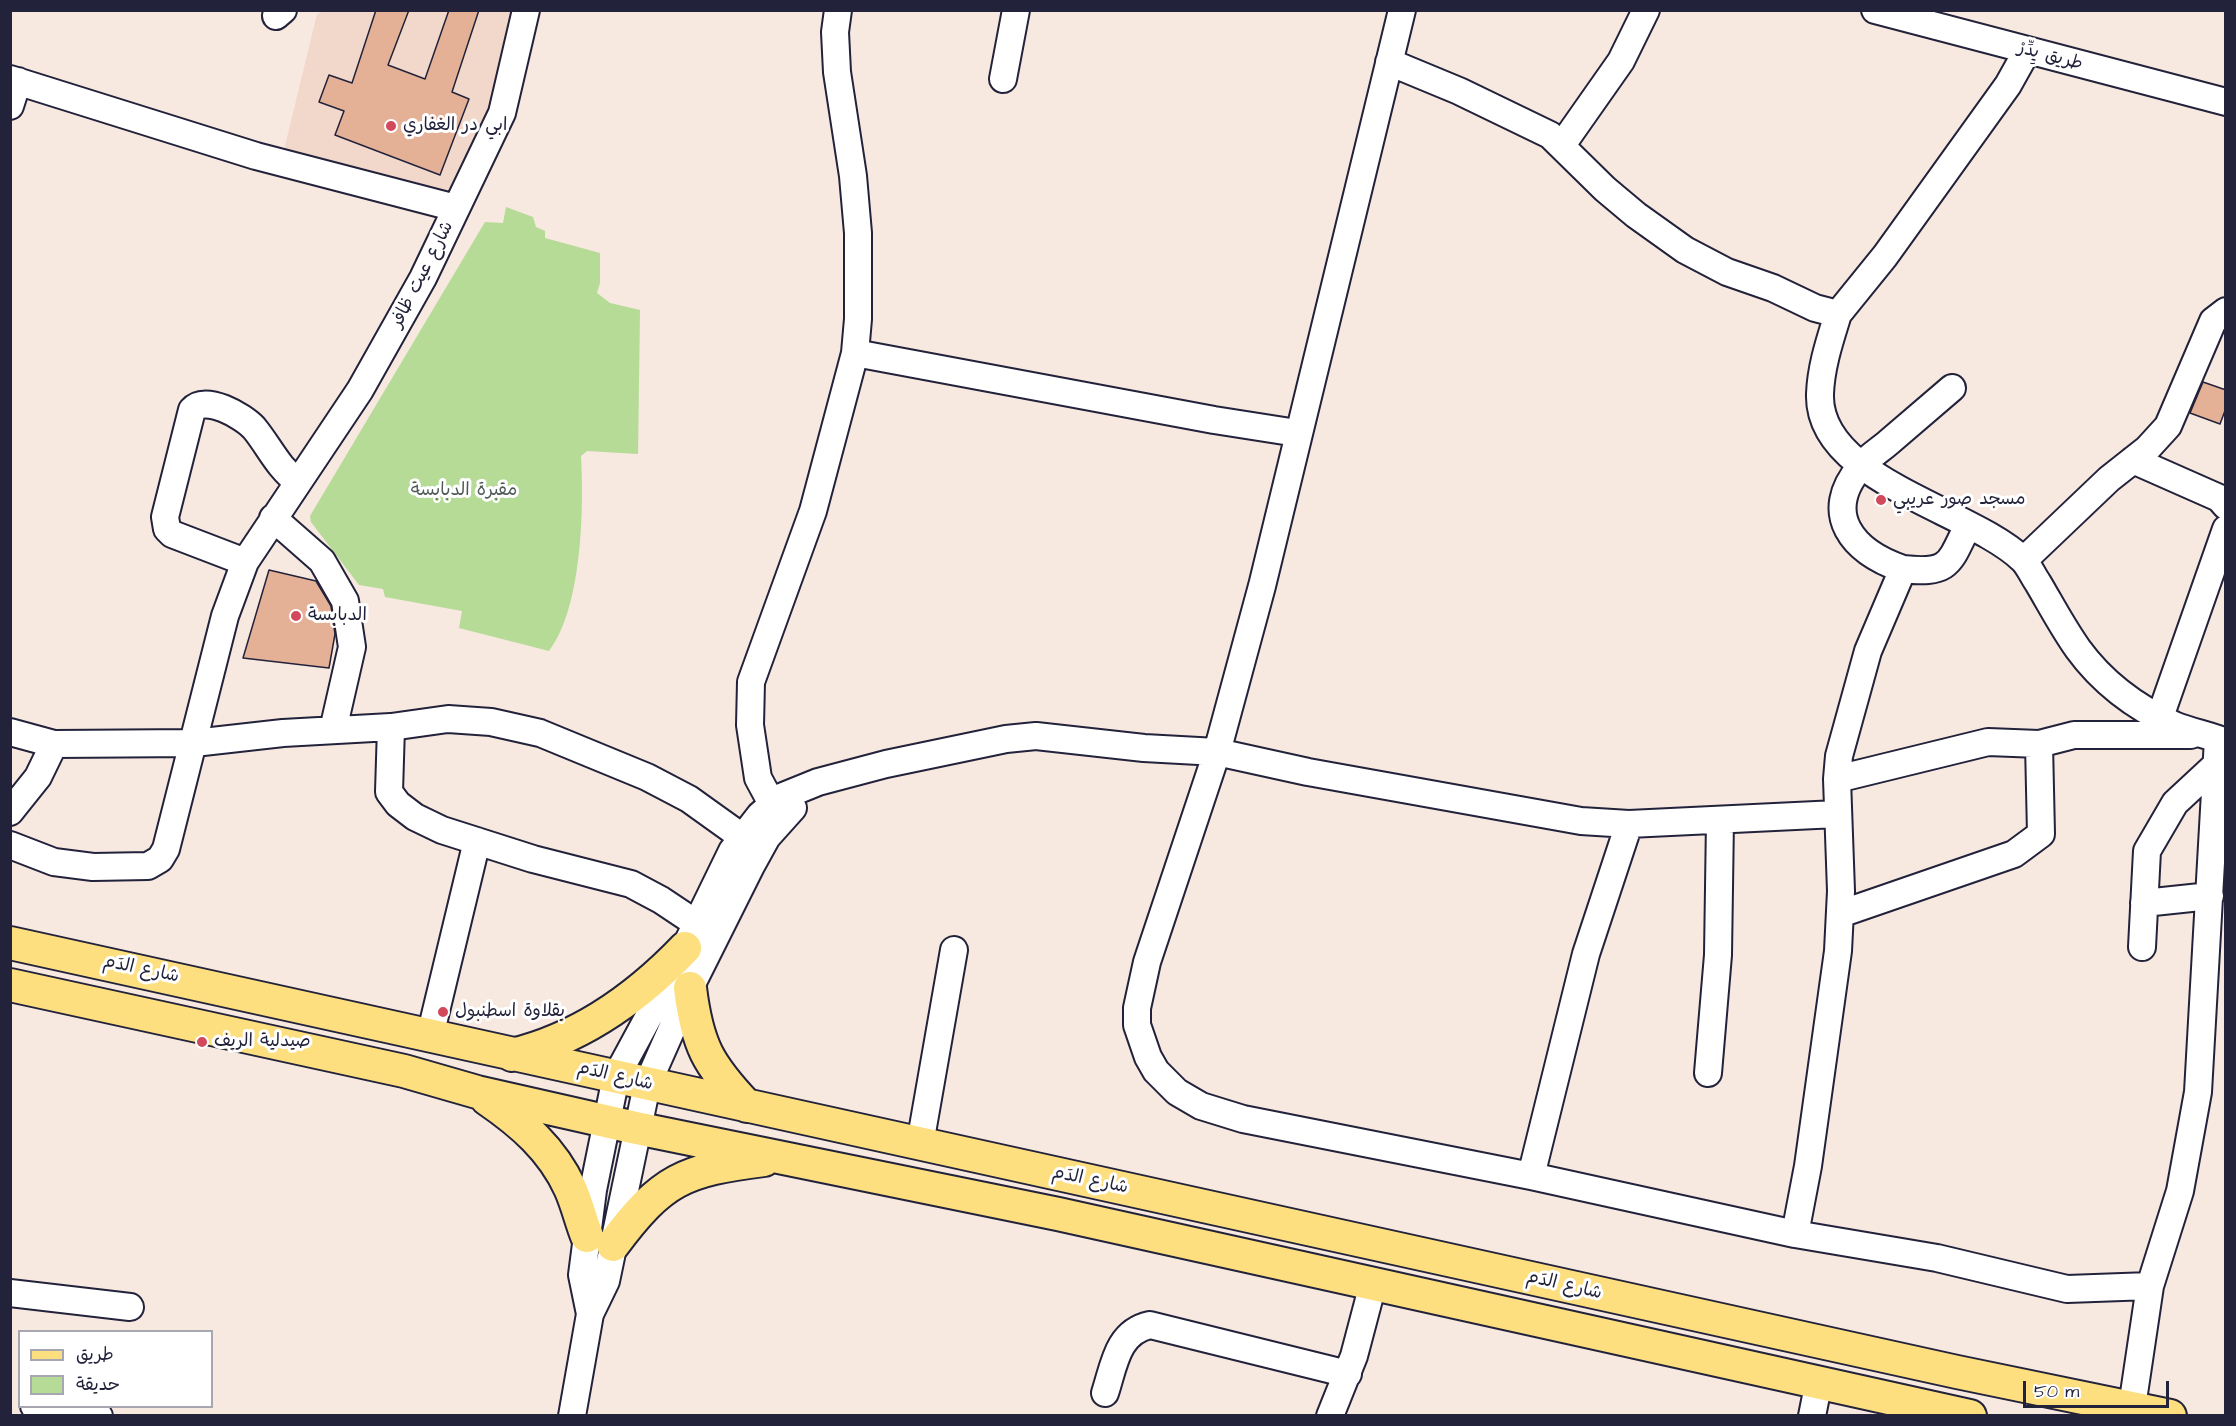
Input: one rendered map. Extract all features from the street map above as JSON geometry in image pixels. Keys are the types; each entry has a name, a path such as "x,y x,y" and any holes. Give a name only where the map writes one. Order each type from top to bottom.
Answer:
{"main road":[{"path":"512,1055 563,1037 602,1016 663,970 691,936"},
{"name":"شارع الدَم","path":"10,942 647,1085 1957,1372 2170,1416"},
{"path":"10,985 404,1071 477,1092 636,1128 789,1157 1819,1381 1970,1416"},
{"path":"690,988 694,1023 703,1049 718,1074 747,1106"},
{"path":"477,1092 512,1117 544,1146 600,1241 682,1178 703,1169 789,1157"}],"street":[{"name":"شارع عيت ظافر","path":"10,845 54,862 72,865 132,867 155,863 166,849 171,837 225,616 244,562 360,390 393,334 502,113 526,10"},
{"path":"600,1241 636,1128 647,1085 690,988 767,837 776,812 758,778 750,708 751,682 813,511 855,353 858,319 858,233 854,176 837,72 835,32 838,10"},
{"path":"1003,79 1016,10"},
{"path":"1562,145 1621,61 1646,10"},
{"name":"طريق يِدِّرْ","path":"1875,10 2226,102"},
{"path":"1400,12 1262,586 1217,752 1147,962 1137,1008 1141,1040 1156,1071 1176,1092 1225,1114 1439,1160 1531,1176 1795,1234 1937,1258 2067,1289 2150,1286"},
{"path":"2027,51 2008,85 1884,256 1838,314 1826,353 1820,395 1827,426 1847,453 1861,466 1902,491 1968,525 2024,560 2078,649 2114,688 2160,717 2217,745"},
{"path":"1389,62 1459,91 1550,135 1628,209 1685,250 1727,272 1773,288 1815,308 1838,314"},
{"path":"10,106 14,80 256,156 456,208"},
{"path":"2024,560 2168,426 2213,321 2226,311"},
{"path":"855,353 1202,418 1297,433"},
{"path":"1952,388 1861,466 1848,486 1842,506 1846,529 1863,550 1903,568 1924,571 1941,569 1952,558 1968,525"},
{"path":"244,562 172,534 167,529 165,517 192,410 196,405 204,403 216,406 245,420 253,427 288,475 298,483"},
{"path":"2133,460 2219,498 2226,506"},
{"path":"273,518 322,561 345,602 352,647 333,730"},
{"path":"2160,717 2226,529"},
{"path":"1795,1234 1808,1166 1838,951 1840,914 1837,778 1839,756 1868,651 1903,568"},
{"path":"10,732 54,744 194,743 467,719 540,733 647,777 688,799 742,837"},
{"path":"391,727 389,792 398,804 415,818 442,831 532,859 631,884 661,900 691,936"},
{"path":"1837,778 1988,742 2039,744 2074,735 2217,745"},
{"path":"572,1416 590,1314 606,1281 593,1190 616,1077 691,936 732,851 742,837 818,782 960,748 1036,736 1144,748 1217,752 1308,772 1581,821 1629,824 1837,814"},
{"path":"10,812 38,777 54,744"},
{"path":"1840,914 2014,854 2041,834 2039,744"},
{"path":"2132,1407 2150,1286 2180,1191 2198,1092 2216,967 2210,896 2217,745"},
{"path":"2142,947 2147,851 2175,802 2217,745"},
{"path":"1708,1073 1718,955 1720,820"},
{"path":"1531,1176 1586,954 1629,824"},
{"path":"430,1036 477,841"},
{"path":"2144,903 2210,896"},
{"path":"920,1144 954,950"},
{"path":"1330,1416 1348,1374 1373,1284"},
{"path":"10,1293 130,1307"},
{"path":"1105,1393 1121,1344 1136,1328 1150,1326 1348,1374"},
{"path":"1812,1416 1819,1381"},
{"path":"41,1408 99,1416"}],"shaded area":[{"name":"ابي در الغفاري","path":"326,10 522,11 503,102 462,186 445,193 284,150 317,14"}],"green space":[{"name":"مقبرة الدبابسة","path":"506,207 533,217 536,227 545,231 545,238 600,253 600,283 597,293 610,303 640,310 638,454 587,451 581,456 581,530 574,584 560,632 549,651 459,628 462,611 385,597 383,589 359,585 311,522 310,516 485,222 503,223"}],"building":[{"path":"376,10 409,10 388,65 425,79 449,10 479,10 452,92 469,99 440,175 335,135 344,111 319,102 329,75 352,83"},
{"path":"2203,382 2226,390 2226,408 2220,424 2190,413"},
{"name":"الدبابسة","path":"269,570 316,581 331,606 335,634 329,668 243,658"}],"place":[{"name":"ابي در الغفاري","path":"391,126"},
{"name":"مسجد صور عريبي","path":"1881,500"},
{"name":"الدبابسة","path":"296,616"},
{"name":"بقلاوة اسطنبول","path":"443,1012"},
{"name":"صيدلية الريف","path":"202,1042"}]}
